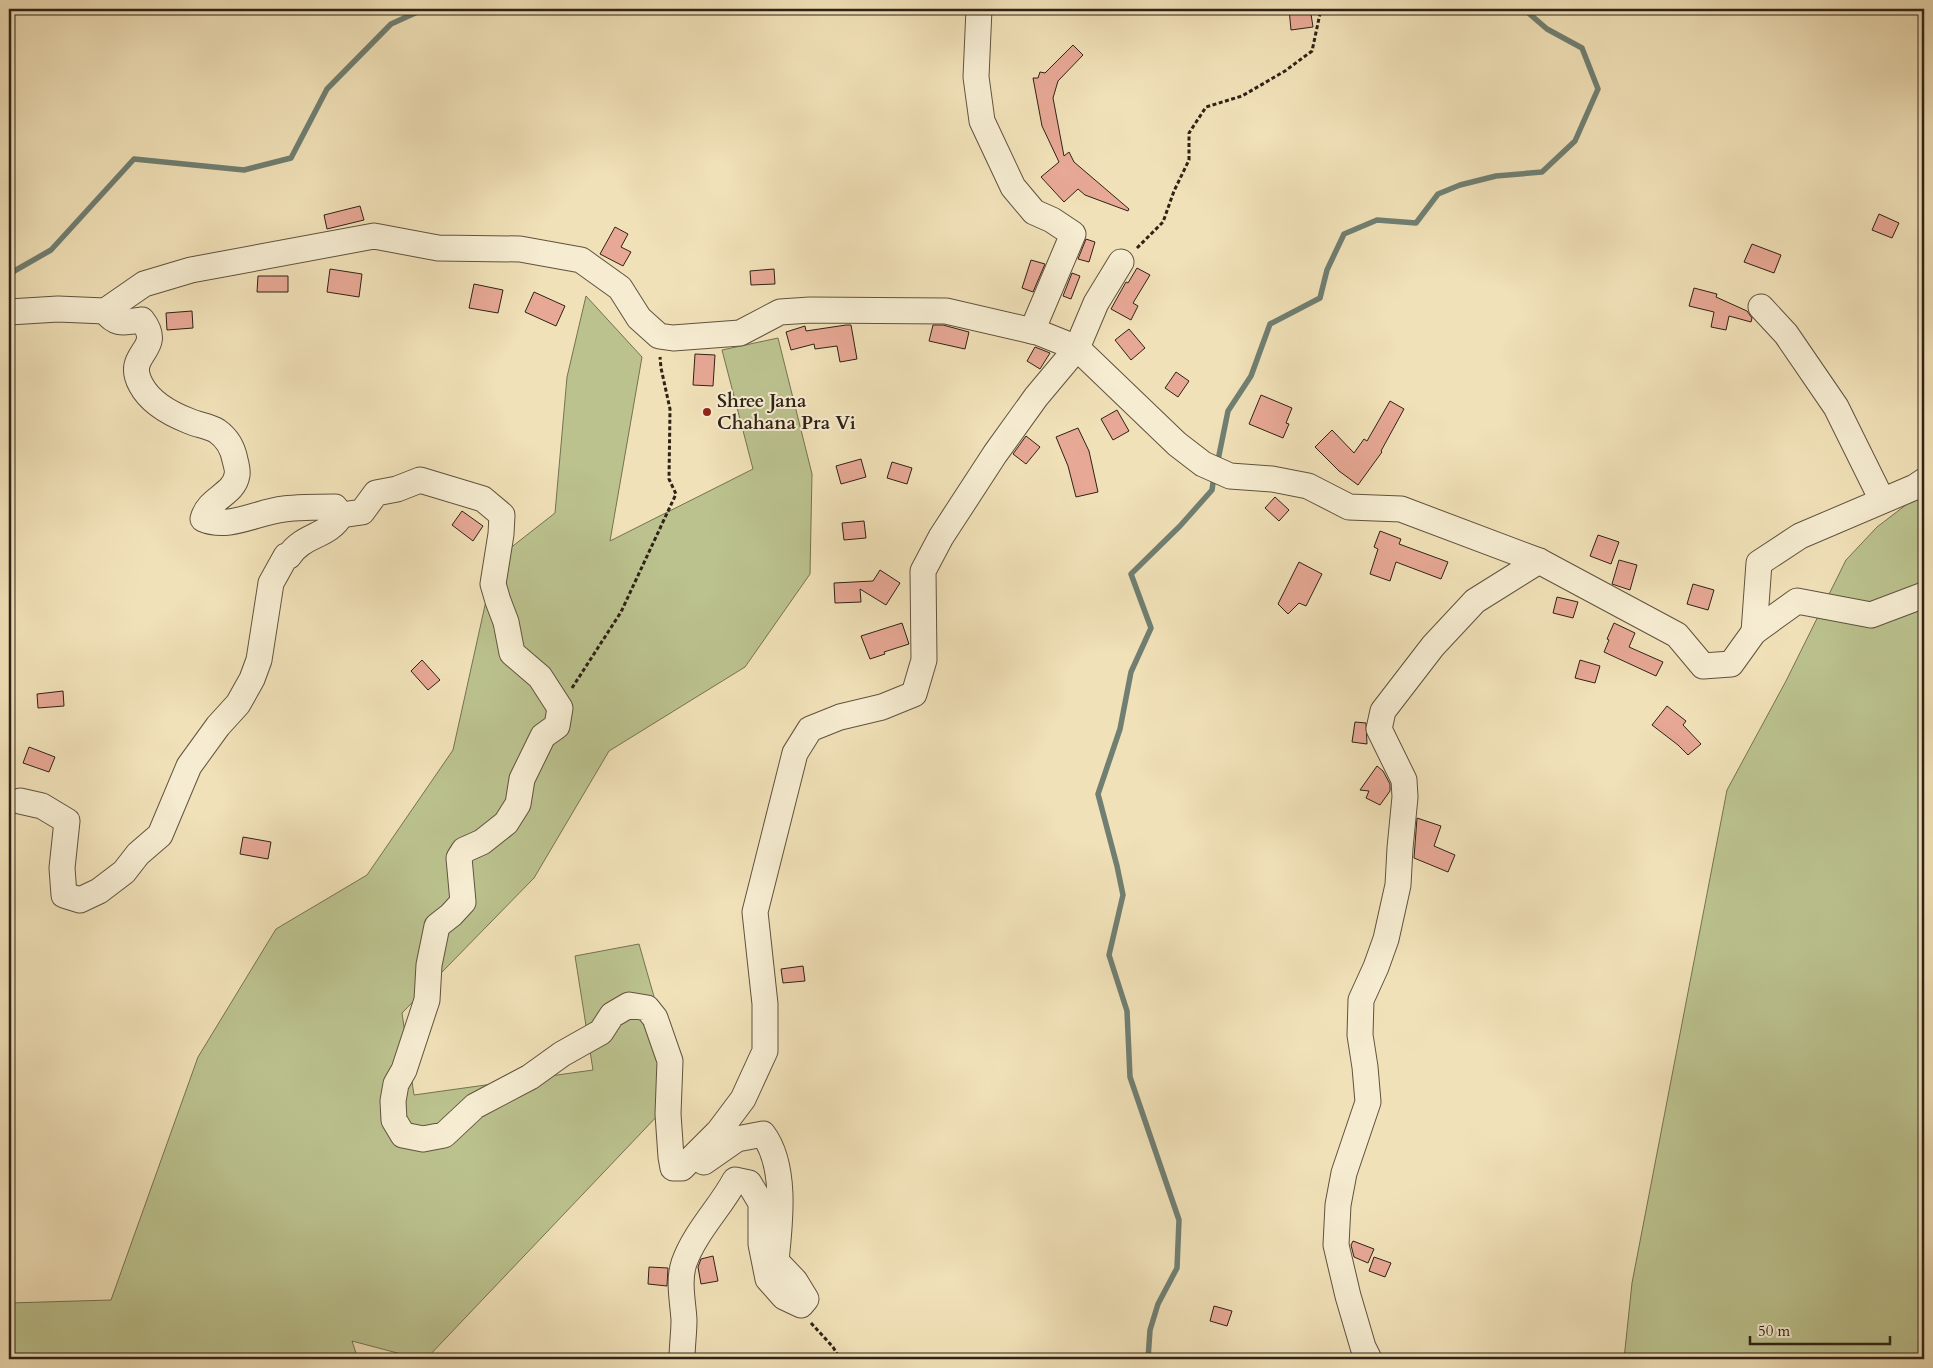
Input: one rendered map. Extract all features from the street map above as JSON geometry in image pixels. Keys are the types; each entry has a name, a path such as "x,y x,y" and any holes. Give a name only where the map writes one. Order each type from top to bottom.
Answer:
{"street":[{"path":"978,9 976,77 982,121 1013,187 1034,212 1052,220 1074,234 1032,331"},
{"path":"9,312 58,308 105,311 144,284 191,270 374,236 438,248 520,248 581,260 620,288 639,318 659,336 673,338 740,333 780,312 810,310 946,311 1032,331 1077,348 1177,444 1203,464 1230,476 1272,478 1308,486 1349,507 1401,509 1539,560 1677,635 1702,666 1731,664 1754,632 1797,601 1871,615 1924,595"},
{"path":"340,515 362,512 376,493 397,489 420,480 483,499 502,515 493,584 506,622 512,653 540,677 560,708 557,726 544,736 540,743 522,778 518,804 506,823 482,842 464,850 459,858 463,902 452,915 437,926 429,965 427,1000 404,1070 396,1084 392,1101 394,1120 403,1135 423,1139 444,1135 475,1106 530,1077 562,1054 601,1032 612,1015 629,1005 647,1008 655,1018 670,1061 668,1114 673,1168 682,1168 719,1131 743,1099 765,1051 765,1004 755,912 795,753 810,729 840,717 882,707 914,694 924,660 923,571 941,537 995,454 1036,397 1077,348 1096,303 1122,262"},
{"path":"1761,307 1786,334 1836,407 1882,500"},
{"path":"105,311 111,320 121,323 142,320 148,328 151,338 147,348 140,354 136,363 139,383 144,391 160,406 178,416 216,430 225,437 230,446 238,475 234,484 205,509 203,519 213,523 224,522 284,508 335,507 340,515"},
{"path":"1754,632 1758,563 1800,536 1924,482"},
{"path":"20,801 42,806 67,821 62,868 64,894 80,900 98,891 124,872 138,854 160,835 189,766 212,734 238,704 248,687 259,660 271,583 286,556 302,542 336,524 340,515"},
{"path":"1369,1359 1363,1347 1348,1296 1336,1245 1338,1205 1344,1173 1368,1102 1360,1035 1361,1000 1386,939 1398,885 1405,797 1404,780 1379,729 1383,711 1433,646 1475,601 1539,560"},
{"path":"682,1359 684,1321 680,1292 684,1263 707,1222 728,1194 735,1180 749,1183 761,1203 761,1244 768,1280 784,1297 801,1305 806,1298 795,1281 776,1261 780,1196 776,1164 769,1142 763,1134 737,1139 701,1164 688,1160"}],"path":[{"path":"1122,262 1148,239 1163,222 1174,191 1189,160 1189,133 1206,107 1242,96 1285,71 1312,51 1321,9"},
{"path":"560,708 621,612 676,494 669,479 670,409 661,368 659,336"},
{"path":"801,1305 811,1324 833,1347 840,1359"}],"green space":[{"path":"586,296 642,357 610,541 753,469 722,350 778,338 812,474 810,574 745,667 609,751 534,878 402,1013 414,1095 593,1070 575,956 639,944 681,1091 426,1359 352,1341 358,1359 9,1359 9,1303 111,1300 198,1057 276,929 367,875 453,750 495,560 555,513 567,377"},
{"path":"1924,491 1924,1359 1624,1359 1632,1283 1727,790 1786,681 1846,560 1877,527"}],"building":[{"path":"1289,9 1306,9 1306,14 1311,14 1313,27 1291,30"},
{"path":"1073,45 1083,55 1058,81 1053,98 1064,156 1069,152 1074,162 1129,209 1128,211 1085,195 1078,189 1064,202 1041,177 1059,162 1042,126 1033,78 1038,78 1040,72 1045,73"},
{"path":"360,206 364,220 327,229 324,215"},
{"path":"1879,214 1899,223 1892,238 1872,230"},
{"path":"615,227 628,234 621,247 631,252 623,266 600,254"},
{"path":"1086,239 1095,242 1089,262 1078,259"},
{"path":"1752,244 1781,255 1774,273 1744,262"},
{"path":"1031,260 1045,264 1033,292 1022,288"},
{"path":"1137,268 1150,275 1133,303 1138,306 1131,320 1111,309 1126,282 1128,283"},
{"path":"330,269 362,274 359,297 327,292"},
{"path":"774,269 775,284 751,285 750,271"},
{"path":"1072,273 1080,276 1071,299 1063,296"},
{"path":"258,276 288,276 288,292 257,292"},
{"path":"474,284 503,290 498,313 469,308"},
{"path":"1694,288 1717,294 1716,297 1747,311 1752,318 1751,322 1729,316 1726,330 1711,327 1714,312 1689,306"},
{"path":"534,292 565,306 556,326 525,312"},
{"path":"192,311 193,328 167,330 166,313"},
{"path":"851,325 857,359 840,362 837,346 815,349 814,344 791,350 786,332 805,326 806,331"},
{"path":"933,325 943,325 969,332 965,349 929,341"},
{"path":"1129,329 1145,348 1131,360 1115,340"},
{"path":"1035,347 1050,353 1040,369 1027,361"},
{"path":"695,354 715,355 713,386 693,385"},
{"path":"1176,372 1189,381 1178,397 1165,388"},
{"path":"1261,395 1292,408 1286,423 1289,424 1283,438 1249,424"},
{"path":"1390,401 1404,409 1382,452 1358,485 1339,471 1315,447 1332,430 1354,453 1364,439 1367,441"},
{"path":"1117,410 1129,431 1113,440 1101,419"},
{"path":"1078,428 1089,451 1098,492 1076,497 1068,466 1056,437"},
{"path":"1026,436 1040,447 1026,464 1013,454"},
{"path":"861,459 866,477 841,484 836,466"},
{"path":"892,462 912,468 907,484 887,478"},
{"path":"1275,497 1289,510 1279,521 1265,508"},
{"path":"462,511 483,526 473,541 452,525"},
{"path":"864,521 866,538 844,540 842,523"},
{"path":"1380,531 1401,539 1399,544 1448,562 1441,579 1396,562 1390,581 1370,574 1378,549 1374,547"},
{"path":"1598,535 1619,542 1611,564 1590,556"},
{"path":"1619,560 1637,565 1630,590 1612,584"},
{"path":"1299,562 1322,574 1306,606 1299,603 1288,614 1278,604"},
{"path":"880,570 900,583 886,605 860,589 861,602 835,603 834,583 873,581"},
{"path":"1693,584 1714,590 1708,610 1687,604"},
{"path":"1557,597 1578,602 1573,618 1553,613"},
{"path":"902,623 909,644 884,652 885,654 870,659 861,636"},
{"path":"1614,623 1635,633 1629,647 1663,662 1656,676 1604,652"},
{"path":"422,660 440,680 428,690 411,671"},
{"path":"1580,660 1600,666 1595,683 1575,678"},
{"path":"63,691 64,706 38,708 37,694"},
{"path":"1667,706 1686,721 1683,725 1701,744 1688,755 1652,725"},
{"path":"1355,722 1366,723 1367,744 1352,742"},
{"path":"29,747 55,757 49,772 23,763"},
{"path":"1377,766 1383,771 1390,784 1390,791 1380,805 1366,798 1369,791 1360,790"},
{"path":"1417,818 1441,826 1434,846 1455,855 1448,872 1414,858"},
{"path":"243,837 271,842 268,859 240,854"},
{"path":"803,966 805,981 783,983 781,969"},
{"path":"1353,1241 1374,1249 1368,1263 1354,1257 1351,1245"},
{"path":"713,1256 718,1281 701,1284 698,1267 701,1259"},
{"path":"1374,1257 1391,1263 1385,1277 1369,1271"},
{"path":"649,1267 668,1268 667,1286 648,1284"},
{"path":"1214,1306 1232,1311 1227,1326 1210,1321"}],"waterway":[{"path":"9,274 51,250 134,159 244,170 291,158 327,89 391,24 424,9"},
{"path":"1217,465 1228,411 1251,376 1270,324 1320,298 1327,270 1344,234 1377,220 1416,223 1438,194 1460,185 1496,176 1542,172 1575,141 1598,89 1582,48 1547,29 1524,9"},
{"path":"1148,1359 1150,1330 1158,1304 1177,1268 1179,1220 1130,1077 1127,1011 1109,955 1123,895 1098,794 1120,729 1131,672 1151,628 1131,574 1180,526 1212,490 1214,476"}],"place":[{"name":"Shree Jana Chahana Pra Vi","path":"707,412"}]}
